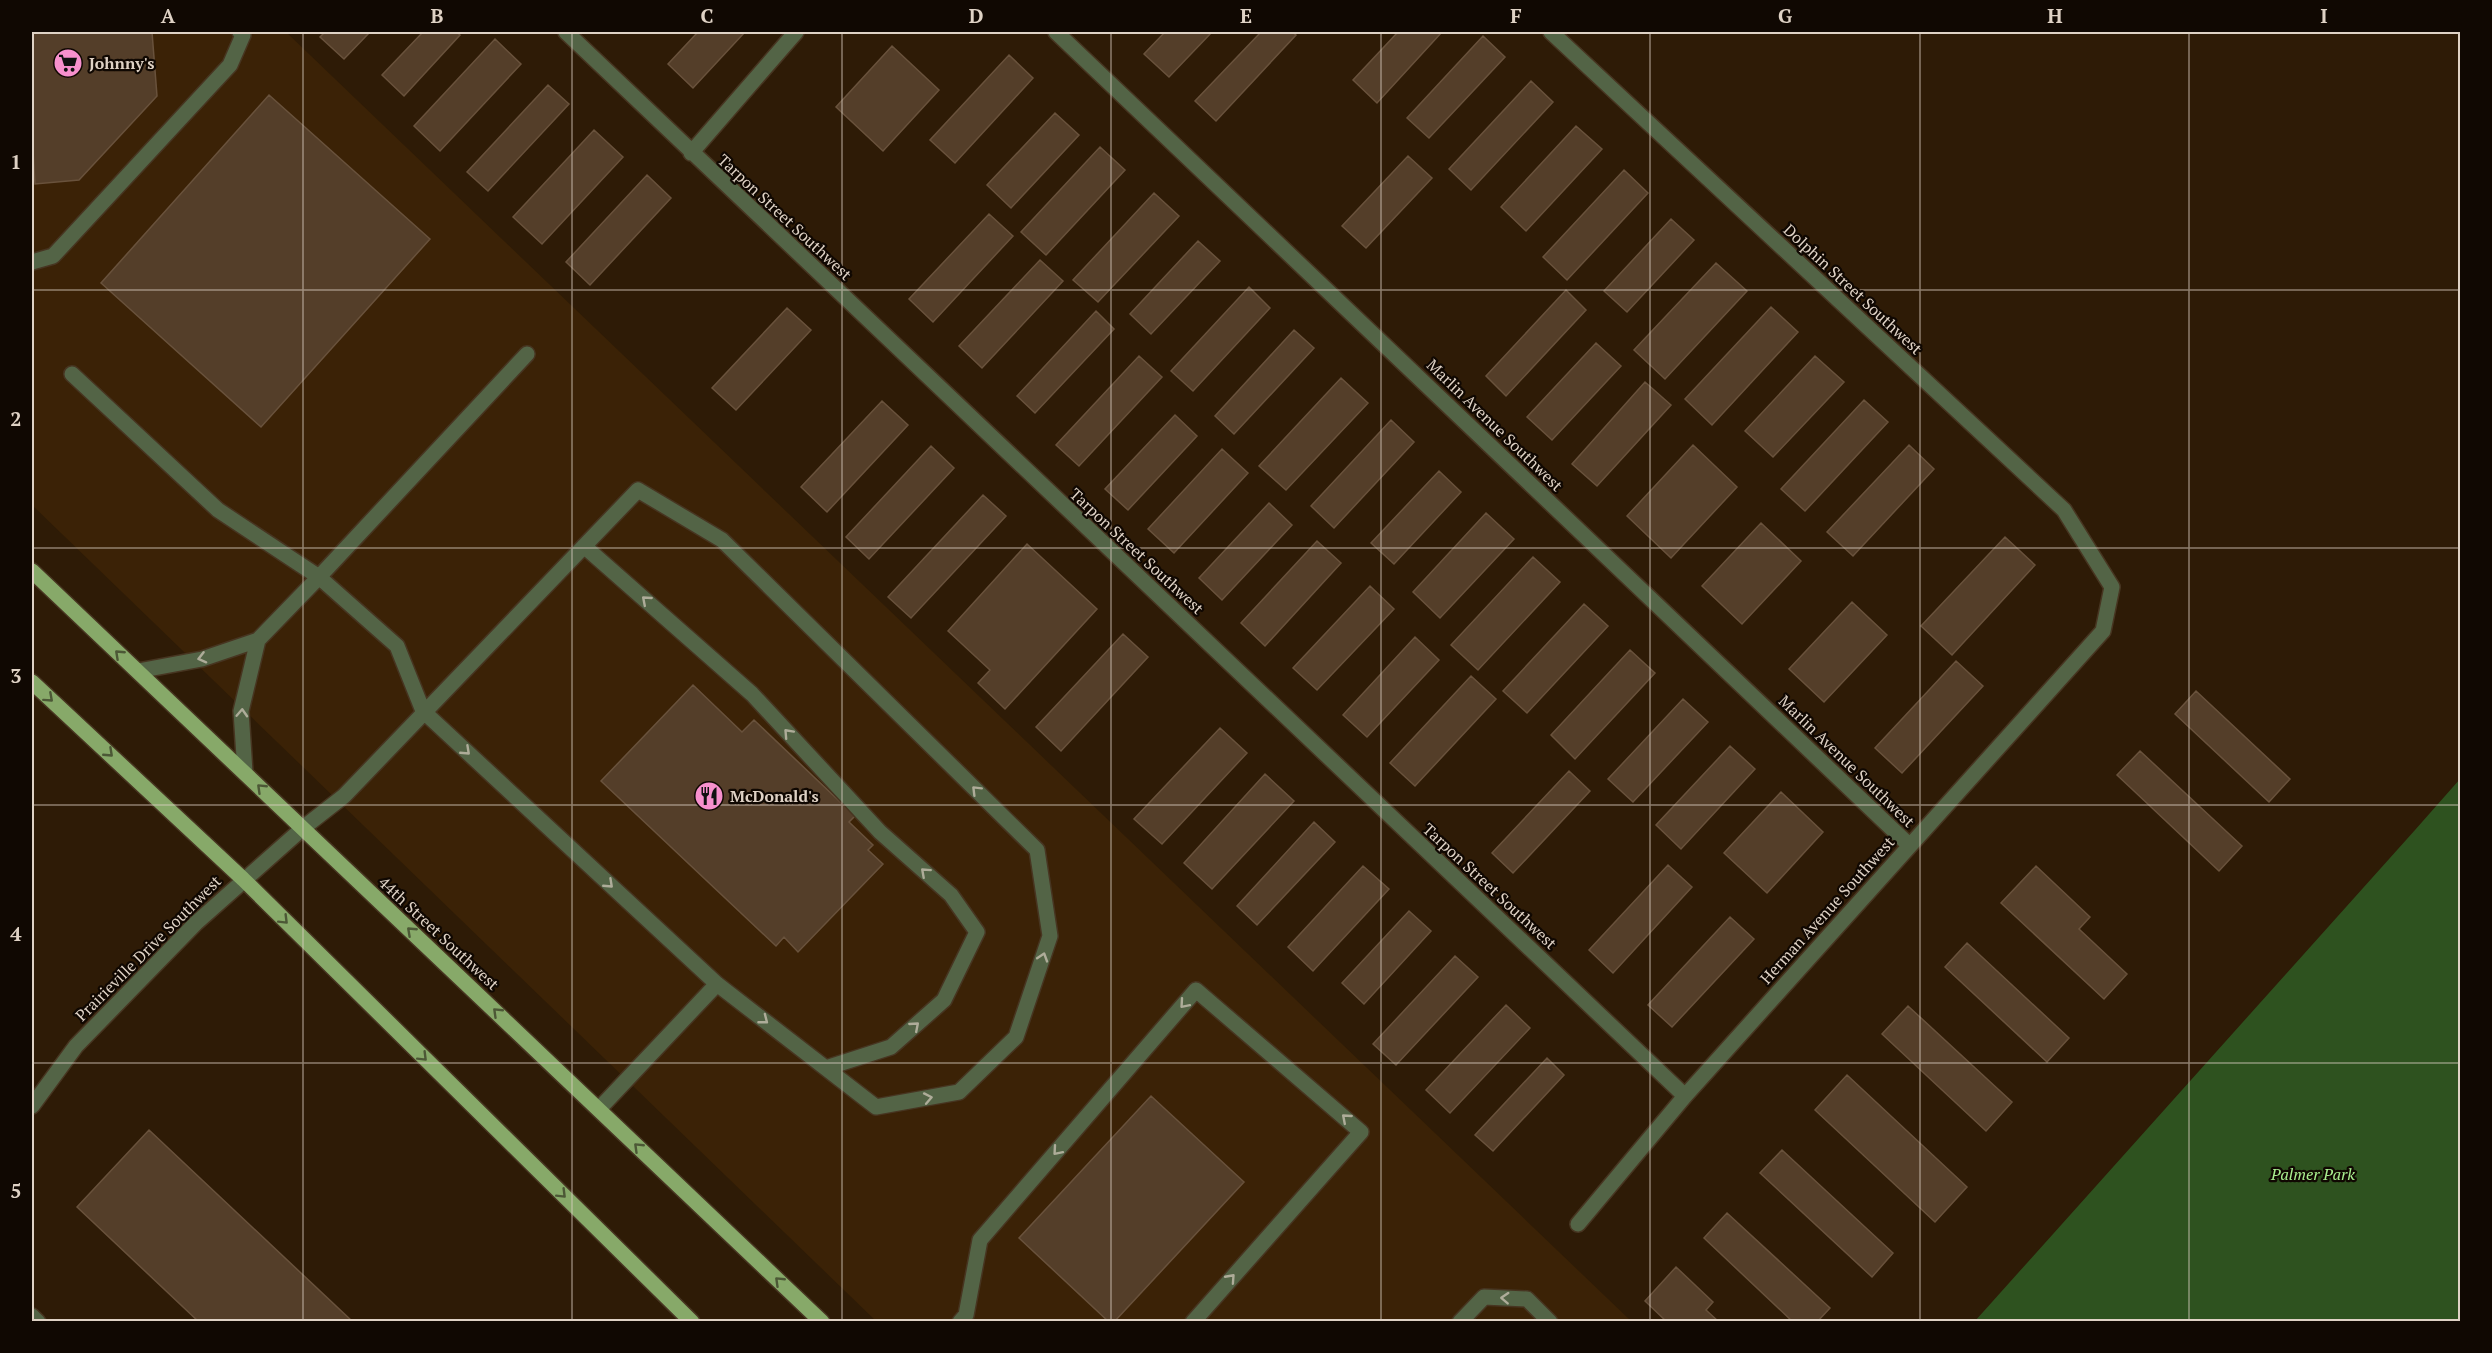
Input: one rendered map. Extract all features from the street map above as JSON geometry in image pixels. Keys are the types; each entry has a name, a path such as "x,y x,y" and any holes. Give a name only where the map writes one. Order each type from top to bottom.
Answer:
{"main road":[{"name":"44th Street Southwest","path":"32,571 822,1322"},
{"path":"32,682 243,879 692,1322"}],"street":[{"path":"32,262 53,256 230,65 243,35 240,32"},
{"name":"Tarpon Street Southwest","path":"566,32 1685,1096"},
{"path":"691,153 796,32"},
{"name":"Marlin Avenue Southwest","path":"1056,32 1909,845"},
{"name":"Dolphin Street Southwest","path":"1551,32 2064,510 2112,587"},
{"path":"138,671 202,659 258,640 527,354"},
{"path":"72,374 218,510 319,577 397,646 423,711 717,984 826,1068 891,1047 944,1000 977,932 951,895 880,832 752,694 584,546"},
{"name":"Prairieville Drive Southwest","path":"32,1106 76,1046 243,879 344,796 423,711 638,490 722,540 1037,850 1050,936 1017,1038 959,1092 876,1107 826,1068"},
{"name":"Herman Avenue Southwest","path":"1578,1224 1685,1096 2103,631 2112,587"},
{"path":"245,772 241,711 258,640"},
{"path":"599,1109 717,984"},
{"path":"966,1319 980,1240 1196,990 1361,1132 1193,1322"},
{"path":"1461,1322 1484,1297 1527,1299 1550,1322"},
{"path":"32,1316 38,1322"}],"shaded area":[{"path":"32,32 286,32 1631,1321 876,1321 32,505"}],"green space":[{"name":"Palmer Park","path":"2460,779 2460,1321 1975,1321 2415,830"}],"building":[{"path":"32,32 152,32 157,96 79,180 35,184 32,135"},
{"path":"325,32 370,32 344,59 320,37"},
{"path":"423,32 456,32 460,35 404,96 382,75"},
{"path":"698,32 745,32 693,88 668,64"},
{"path":"1165,32 1212,32 1169,77 1144,54"},
{"path":"1261,32 1292,32 1296,35 1216,121 1195,101"},
{"path":"1398,32 1442,32 1377,103 1353,80"},
{"path":"1483,36 1505,57 1429,138 1407,118"},
{"path":"495,39 521,64 440,151 414,126"},
{"path":"892,46 939,90 883,151 836,107"},
{"path":"1009,55 1033,78 955,163 930,140"},
{"path":"1531,81 1553,102 1471,190 1449,169"},
{"path":"548,85 569,104 488,191 467,172"},
{"path":"269,95 430,239 261,427 101,283"},
{"path":"1055,113 1079,135 1011,208 987,185"},
{"path":"1576,126 1602,149 1526,231 1501,207"},
{"path":"594,130 623,157 542,244 513,217"},
{"path":"1100,147 1125,170 1046,255 1021,232"},
{"path":"1408,156 1432,178 1366,248 1342,226"},
{"path":"1624,170 1648,193 1567,280 1543,257"},
{"path":"647,175 671,198 590,285 566,262"},
{"path":"1154,193 1179,216 1098,302 1073,280"},
{"path":"989,214 1013,236 933,322 909,299"},
{"path":"1671,219 1694,240 1627,312 1604,291"},
{"path":"1198,241 1220,261 1151,334 1130,314"},
{"path":"1040,260 1063,281 982,368 959,346"},
{"path":"1716,263 1747,291 1665,379 1634,350"},
{"path":"1249,287 1270,308 1193,391 1171,371"},
{"path":"1566,290 1586,310 1506,396 1486,376"},
{"path":"1771,307 1798,332 1712,425 1685,399"},
{"path":"787,308 811,330 736,410 712,388"},
{"path":"1096,311 1114,329 1035,413 1017,396"},
{"path":"1294,330 1314,348 1234,434 1215,416"},
{"path":"1596,343 1621,366 1552,440 1527,417"},
{"path":"1139,356 1162,377 1079,466 1056,445"},
{"path":"1815,356 1844,382 1773,457 1745,431"},
{"path":"1341,378 1368,403 1286,490 1259,466"},
{"path":"1645,382 1671,405 1597,486 1572,464"},
{"path":"1864,400 1888,422 1805,511 1781,489"},
{"path":"882,401 908,425 827,512 801,487"},
{"path":"1175,415 1197,436 1128,510 1105,489"},
{"path":"1391,420 1414,442 1334,528 1311,506"},
{"path":"1693,445 1737,487 1671,558 1627,516"},
{"path":"1909,445 1934,469 1853,556 1827,532"},
{"path":"931,446 954,468 869,559 846,537"},
{"path":"1222,449 1248,473 1174,553 1148,529"},
{"path":"1439,471 1461,492 1394,564 1371,543"},
{"path":"983,495 1006,516 911,618 888,597"},
{"path":"1269,503 1292,525 1222,600 1199,578"},
{"path":"1486,513 1514,539 1440,618 1413,592"},
{"path":"1761,523 1801,561 1742,624 1702,586"},
{"path":"2005,537 2035,565 1952,655 1921,626"},
{"path":"1317,541 1341,563 1265,646 1241,623"},
{"path":"1027,544 1097,609 1005,709 978,683 990,670 948,631"},
{"path":"1533,557 1560,582 1478,670 1451,645"},
{"path":"1370,586 1394,609 1317,690 1293,668"},
{"path":"1852,602 1887,635 1824,702 1789,669"},
{"path":"1584,604 1608,626 1527,713 1503,691"},
{"path":"1123,634 1148,657 1061,751 1036,727"},
{"path":"1415,637 1439,660 1367,737 1343,715"},
{"path":"1630,650 1655,673 1575,759 1551,735"},
{"path":"1956,661 1983,686 1902,773 1875,748"},
{"path":"1471,676 1496,699 1415,786 1390,763"},
{"path":"693,685 742,732 754,720 855,816 849,822 873,845 868,850 883,864 798,952 784,937 776,946 601,781"},
{"path":"2196,691 2290,779 2269,802 2175,714"},
{"path":"1683,699 1708,722 1633,802 1608,779"},
{"path":"1220,728 1247,753 1162,844 1134,819"},
{"path":"1730,746 1755,769 1681,849 1656,825"},
{"path":"2140,751 2242,846 2219,871 2117,775"},
{"path":"1569,771 1590,791 1513,873 1492,853"},
{"path":"1265,774 1294,801 1212,889 1184,863"},
{"path":"1781,792 1823,832 1767,893 1724,853"},
{"path":"1314,822 1335,842 1257,925 1237,906"},
{"path":"1668,865 1692,887 1613,973 1589,950"},
{"path":"1363,866 1389,889 1313,971 1288,947"},
{"path":"2036,866 2090,917 2079,929 2127,974 2104,999 2001,903"},
{"path":"1409,911 1431,931 1364,1004 1342,983"},
{"path":"1730,917 1754,939 1672,1027 1648,1005"},
{"path":"1967,943 2069,1038 2047,1062 1945,967"},
{"path":"1455,956 1478,977 1396,1065 1373,1044"},
{"path":"1506,1005 1530,1028 1450,1113 1426,1090"},
{"path":"1908,1006 2012,1102 1986,1131 1882,1034"},
{"path":"1547,1058 1564,1075 1493,1151 1475,1135"},
{"path":"1847,1075 1967,1187 1935,1222 1815,1110"},
{"path":"1151,1096 1244,1182 1114,1322 1109,1322 1019,1238"},
{"path":"149,1130 353,1322 199,1322 77,1207"},
{"path":"1782,1150 1893,1253 1872,1277 1760,1173"},
{"path":"1727,1213 1830,1308 1817,1322 1793,1322 1704,1238"},
{"path":"1676,1267 1713,1302 1706,1310 1719,1322 1667,1322 1645,1301"}],"place":[{"name":"Johnny's","path":"68,63"},
{"name":"McDonald's","path":"709,796"}]}
